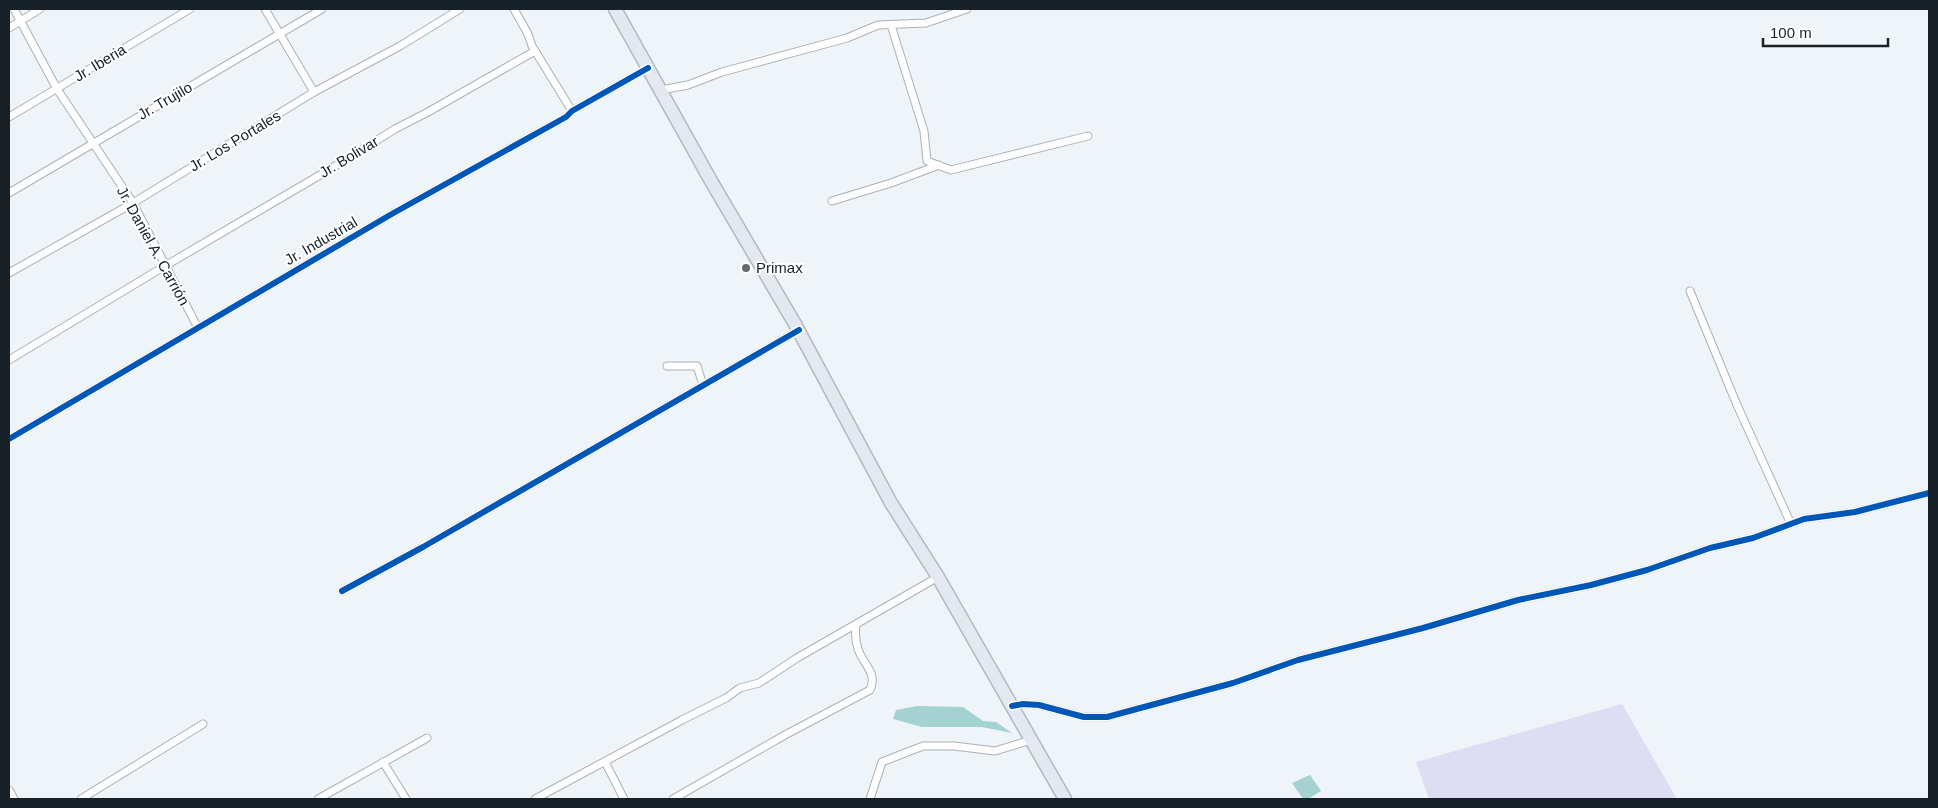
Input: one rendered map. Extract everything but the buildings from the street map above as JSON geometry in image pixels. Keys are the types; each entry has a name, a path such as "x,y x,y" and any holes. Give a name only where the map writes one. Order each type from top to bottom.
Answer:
{"highway":[{"path":"615,9 721,198 799,330 883,489 938,577 1065,799"}],"street":[{"name":"Jr. Daniel A. Carrión","path":"14,9 57,89 133,202 198,328"},
{"path":"9,28 40,9"},
{"name":"Jr. Iberia","path":"9,117 190,9"},
{"path":"265,9 314,92"},
{"name":"Jr. Trujilo","path":"9,193 322,9"},
{"name":"Jr. Los Portales","path":"9,273 133,202 314,92 400,46 460,9"},
{"path":"514,9 528,34 532,46 572,111"},
{"path":"661,90 688,85 722,72 847,38 878,25 926,23 967,9"},
{"path":"891,25 924,132 927,161 951,170 1088,136"},
{"name":"Jr. Bolivar","path":"9,360 338,165 395,129 535,51"},
{"name":"Jr. Industrial","path":"9,439 390,216 648,68"},
{"path":"832,201 891,183 939,165"},
{"path":"1690,291 1737,405 1791,524"},
{"path":"342,590 423,547 799,330"},
{"path":"667,366 698,364 703,385"},
{"path":"1012,706 1039,704 1084,717 1107,717 1233,683 1298,660 1423,628 1518,600 1591,585 1647,570 1710,548 1753,538 1804,519 1854,512 1929,493"},
{"path":"536,799 690,715 726,698 740,688 759,683 791,662 938,577"},
{"path":"673,799 785,735 870,690 873,682 872,673 859,650 855,636 856,624"},
{"path":"81,799 203,724"},
{"path":"318,799 427,738"},
{"path":"870,799 882,762 923,746 954,746 994,751 1031,740"},
{"path":"383,762 406,799"},
{"path":"605,762 624,799"},
{"path":"9,790 14,799"}],"shaded area":[{"path":"1622,704 1677,799 1429,799 1416,762"},
{"path":"917,706 963,707 983,721 996,722 1012,733 982,727 922,727 893,719 896,710"},
{"path":"1310,775 1321,791 1308,799 1303,799 1292,783"}],"cycle path":[{"path":"9,439 390,215 566,117 572,111 648,68"},
{"path":"342,591 423,547 799,330"},
{"path":"1012,706 1023,704 1039,705 1084,717 1107,717 1233,683 1298,660 1423,628 1518,600 1591,585 1647,570 1710,548 1753,538 1804,519 1855,512 1929,493"}],"place":[{"name":"Primax","path":"746,268"}]}
